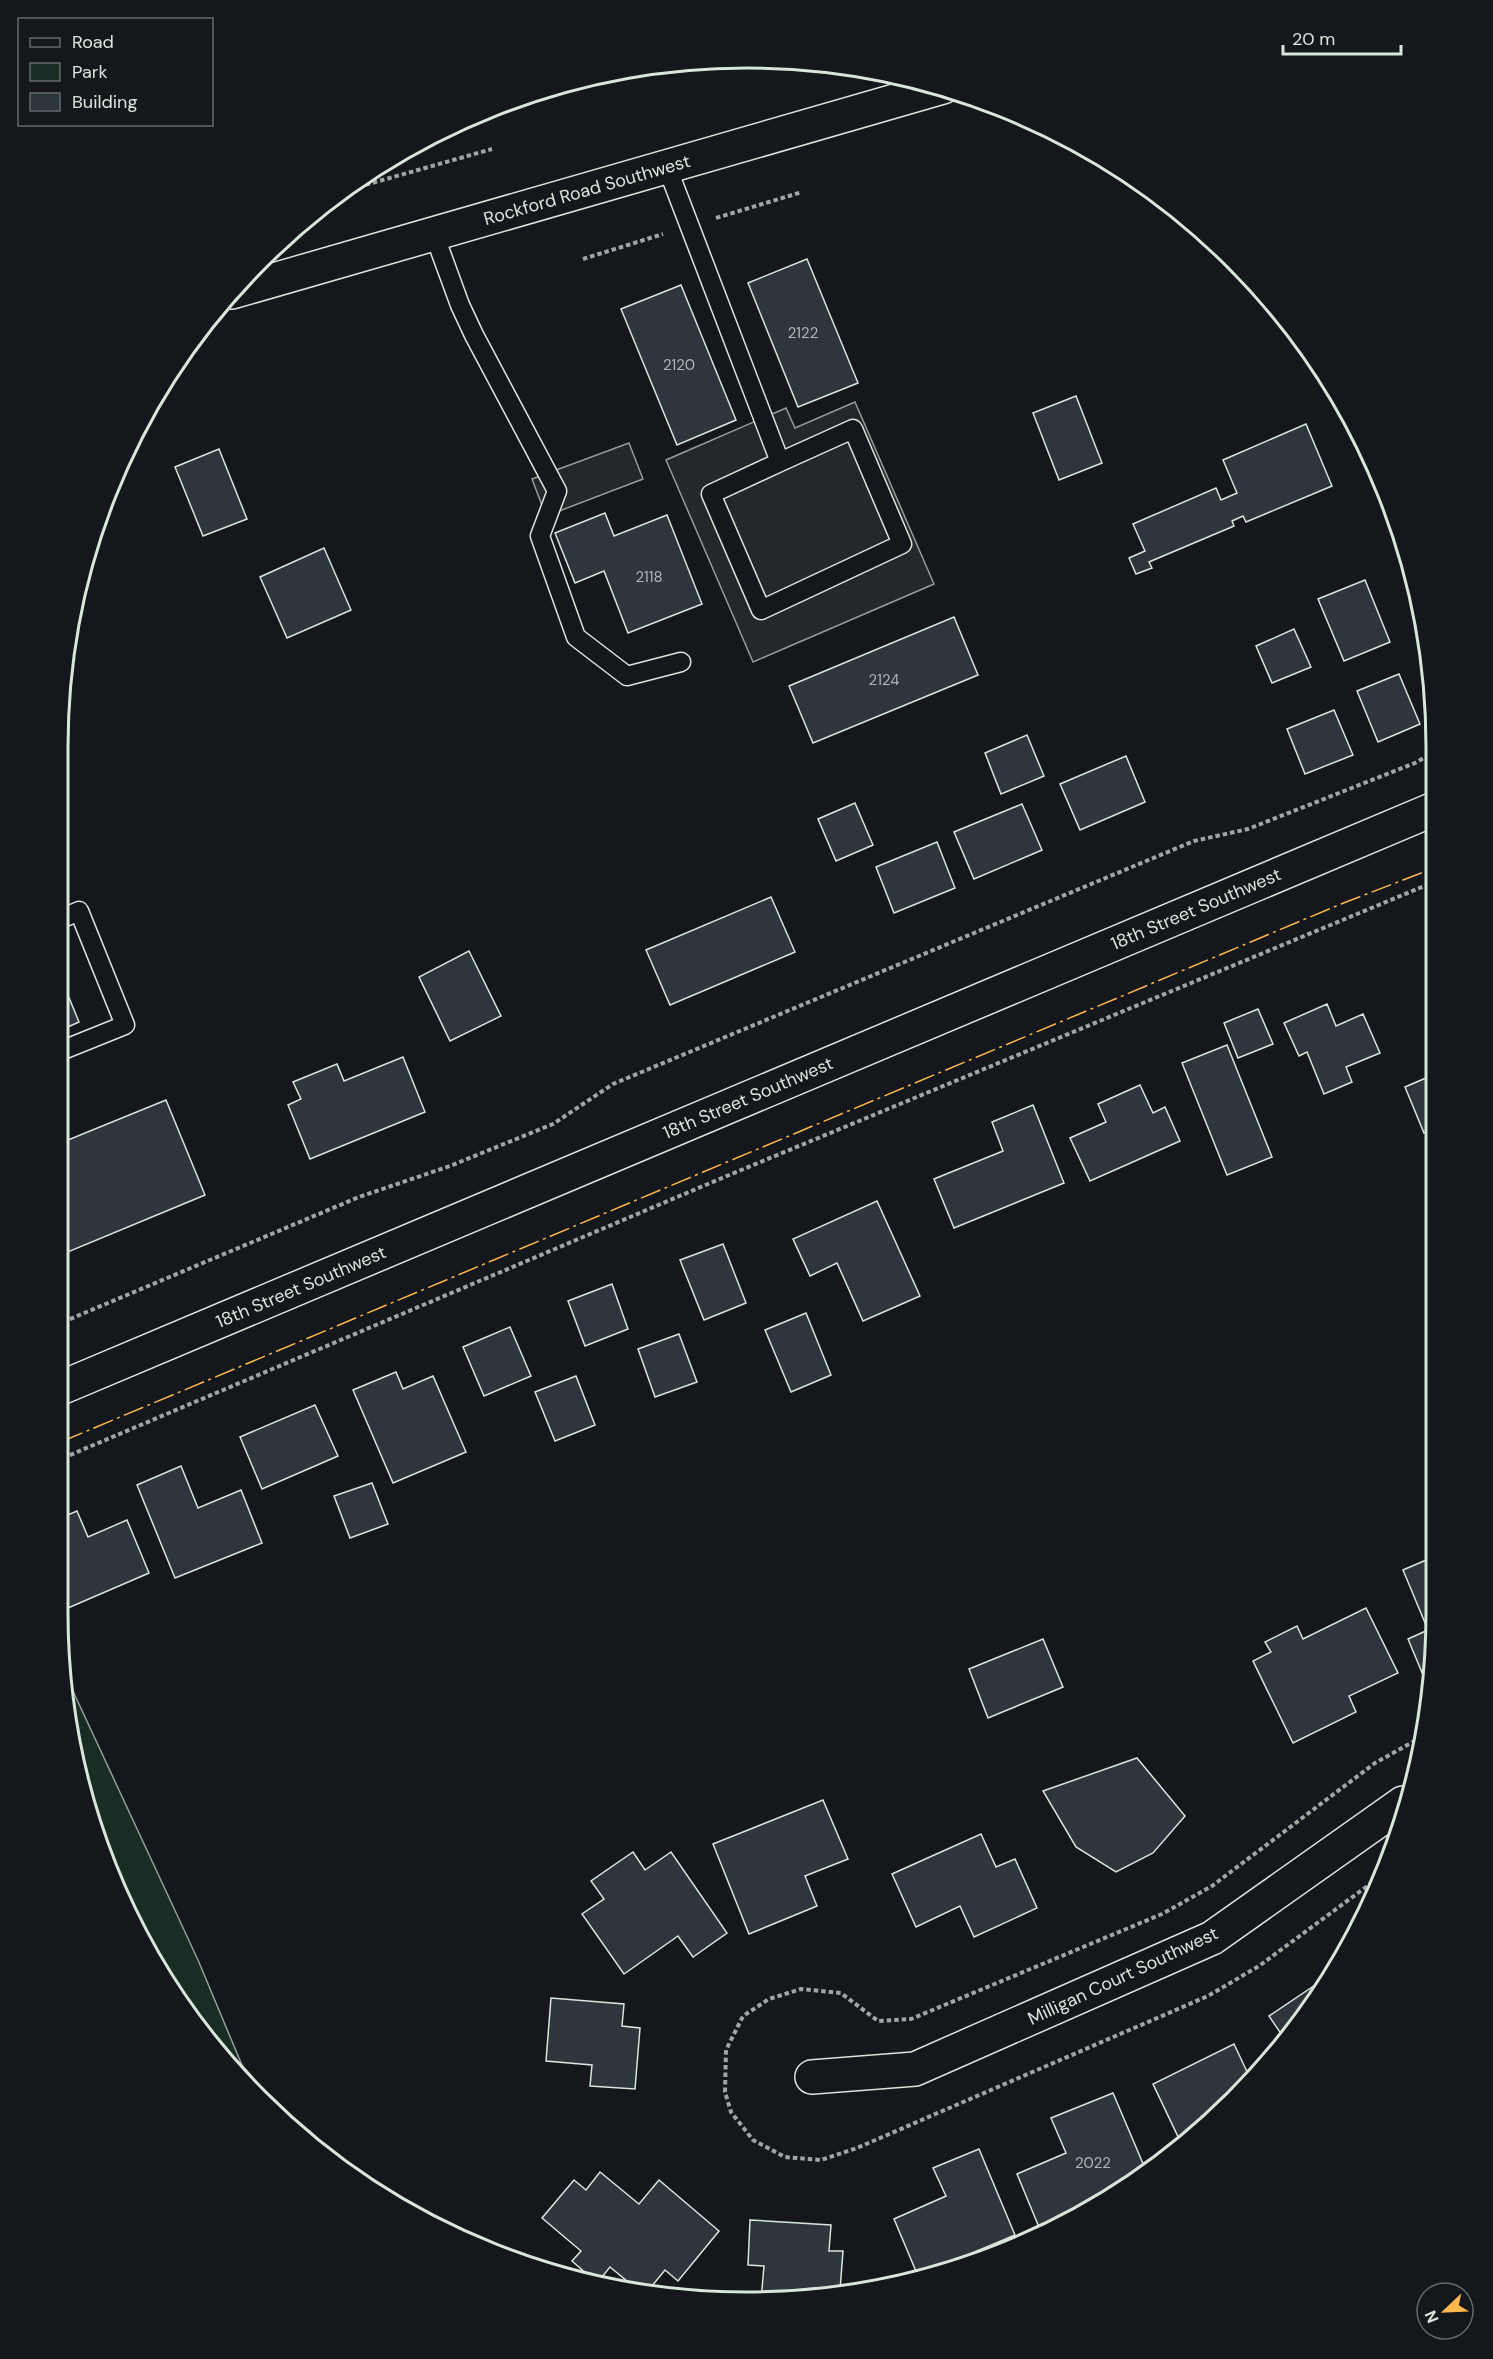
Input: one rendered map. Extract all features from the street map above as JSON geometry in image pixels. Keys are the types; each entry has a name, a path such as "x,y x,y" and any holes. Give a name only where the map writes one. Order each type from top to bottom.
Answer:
{"street":[{"name":"Rockford Road Southwest","path":"246,288 926,92"},
{"name":"18th Street Southwest","path":"68,1385 1426,812"},
{"name":"Milligan Court Southwest","path":"813,2078 915,2069 1212,1938 1396,1808"}],"lane":[{"path":"667,167 780,462"},
{"path":"434,234 474,335 557,491 540,536 576,637 627,676 681,662"},
{"path":"853,429 902,544 761,610 711,494 780,462 853,429"},
{"path":"68,916 79,911 124,1024 68,1048"}],"path":[{"path":"365,185 492,149"},
{"path":"68,1320 359,1197 450,1166 553,1124 613,1084 1194,841 1248,829 1426,757"},
{"path":"68,1456 722,1178 1426,885"}],"green space":[{"path":"72,1689 198,1960 243,2068 182,1990 158,1952 119,1872 91,1788"}],"shaded area":[{"path":"855,402 934,584 753,662 666,460 786,408 795,428"},
{"path":"629,443 643,479 546,516 532,479"}],"building":[{"path":"807,259 858,383 798,407 748,283"},
{"path":"681,285 736,420 677,445 621,309"},
{"path":"1076,396 1102,463 1059,480 1033,413"},
{"path":"1306,424 1332,486 1246,522 1243,516 1232,521 1234,526 1149,562 1152,568 1136,574 1129,558 1145,551 1133,524 1216,488 1221,500 1237,493 1223,460"},
{"path":"219,449 247,519 203,536 175,467"},
{"path":"605,513 614,536 667,515 702,604 628,633 604,571 575,583 555,533"},
{"path":"324,548 351,610 287,638 260,577"},
{"path":"1365,580 1390,642 1344,661 1318,599"},
{"path":"954,617 978,675 813,743 789,686"},
{"path":"1294,629 1311,667 1272,683 1256,646"},
{"path":"1399,674 1420,724 1378,742 1357,691"},
{"path":"1334,710 1353,755 1305,774 1287,729"},
{"path":"1027,735 1044,776 1001,794 985,753"},
{"path":"1126,756 1145,802 1080,830 1060,784"},
{"path":"855,803 873,845 836,861 818,819"},
{"path":"1022,804 1042,850 974,879 954,832"},
{"path":"937,842 955,888 894,913 876,867"},
{"path":"771,897 795,952 670,1005 646,950"},
{"path":"469,951 501,1016 450,1041 419,977"},
{"path":"68,995 79,1022 68,1027"},
{"path":"1327,1004 1336,1026 1363,1014 1380,1053 1346,1067 1352,1082 1324,1094 1307,1052 1299,1056 1284,1023"},
{"path":"1258,1009 1273,1044 1238,1058 1224,1023"},
{"path":"1227,1045 1272,1157 1227,1175 1182,1063"},
{"path":"403,1057 425,1112 310,1159 288,1105 301,1099 293,1082 337,1064 344,1081"},
{"path":"1426,1078 1426,1132 1424,1133 1405,1087"},
{"path":"1140,1085 1153,1113 1165,1107 1180,1141 1090,1181 1070,1138 1106,1122 1098,1104"},
{"path":"166,1100 205,1195 68,1252 68,1140"},
{"path":"1033,1105 1064,1183 954,1228 934,1179 1003,1151 992,1122"},
{"path":"877,1201 920,1296 863,1321 837,1263 810,1276 793,1239"},
{"path":"723,1244 746,1303 704,1320 680,1260"},
{"path":"612,1284 628,1329 585,1346 568,1301"},
{"path":"806,1313 831,1375 791,1392 765,1330"},
{"path":"510,1327 531,1376 484,1396 463,1347"},
{"path":"679,1334 697,1382 655,1397 638,1349"},
{"path":"396,1372 403,1389 433,1376 466,1452 393,1483 353,1390"},
{"path":"576,1376 595,1425 555,1441 535,1392"},
{"path":"315,1405 338,1456 262,1489 240,1437"},
{"path":"181,1466 198,1508 241,1490 262,1543 175,1578 137,1485"},
{"path":"372,1483 388,1524 350,1538 334,1496"},
{"path":"77,1511 88,1537 127,1520 149,1573 68,1608 68,1515"},
{"path":"1426,1560 1425,1624 1403,1570"},
{"path":"1366,1608 1398,1673 1349,1696 1356,1712 1293,1743 1253,1661 1271,1652 1265,1642 1297,1626 1303,1639"},
{"path":"1425,1631 1422,1674 1408,1639"},
{"path":"1043,1639 1063,1687 988,1718 969,1669"},
{"path":"1137,1758 1185,1816 1153,1853 1116,1872 1076,1847 1043,1791"},
{"path":"823,1800 848,1859 805,1876 817,1906 749,1934 713,1844"},
{"path":"981,1834 996,1867 1015,1859 1037,1908 974,1937 960,1906 916,1927 892,1874"},
{"path":"633,1852 645,1870 671,1852 727,1933 693,1957 678,1936 624,1974 582,1914 604,1899 591,1881"},
{"path":"1313,1986 1280,2032 1269,2016"},
{"path":"551,1998 624,2004 622,2026 640,2028 635,2089 590,2086 592,2065 546,2061"},
{"path":"1234,2044 1247,2071 1227,2093 1178,2136 1153,2084"},
{"path":"1113,2093 1143,2163 1086,2201 1038,2225 1017,2174 1066,2153 1051,2118"},
{"path":"979,2149 1015,2235 965,2255 915,2270 894,2219 946,2196 933,2168"},
{"path":"600,2172 639,2204 659,2180 719,2231 678,2281 665,2270 653,2285 626,2280 610,2267 603,2275 583,2271 572,2261 581,2251 542,2218 574,2180 586,2190"},
{"path":"750,2220 831,2225 829,2251 843,2251 840,2285 835,2286 762,2291 764,2266 748,2265"}],"power":[{"path":"68,1439 1341,904 1426,871"}]}
